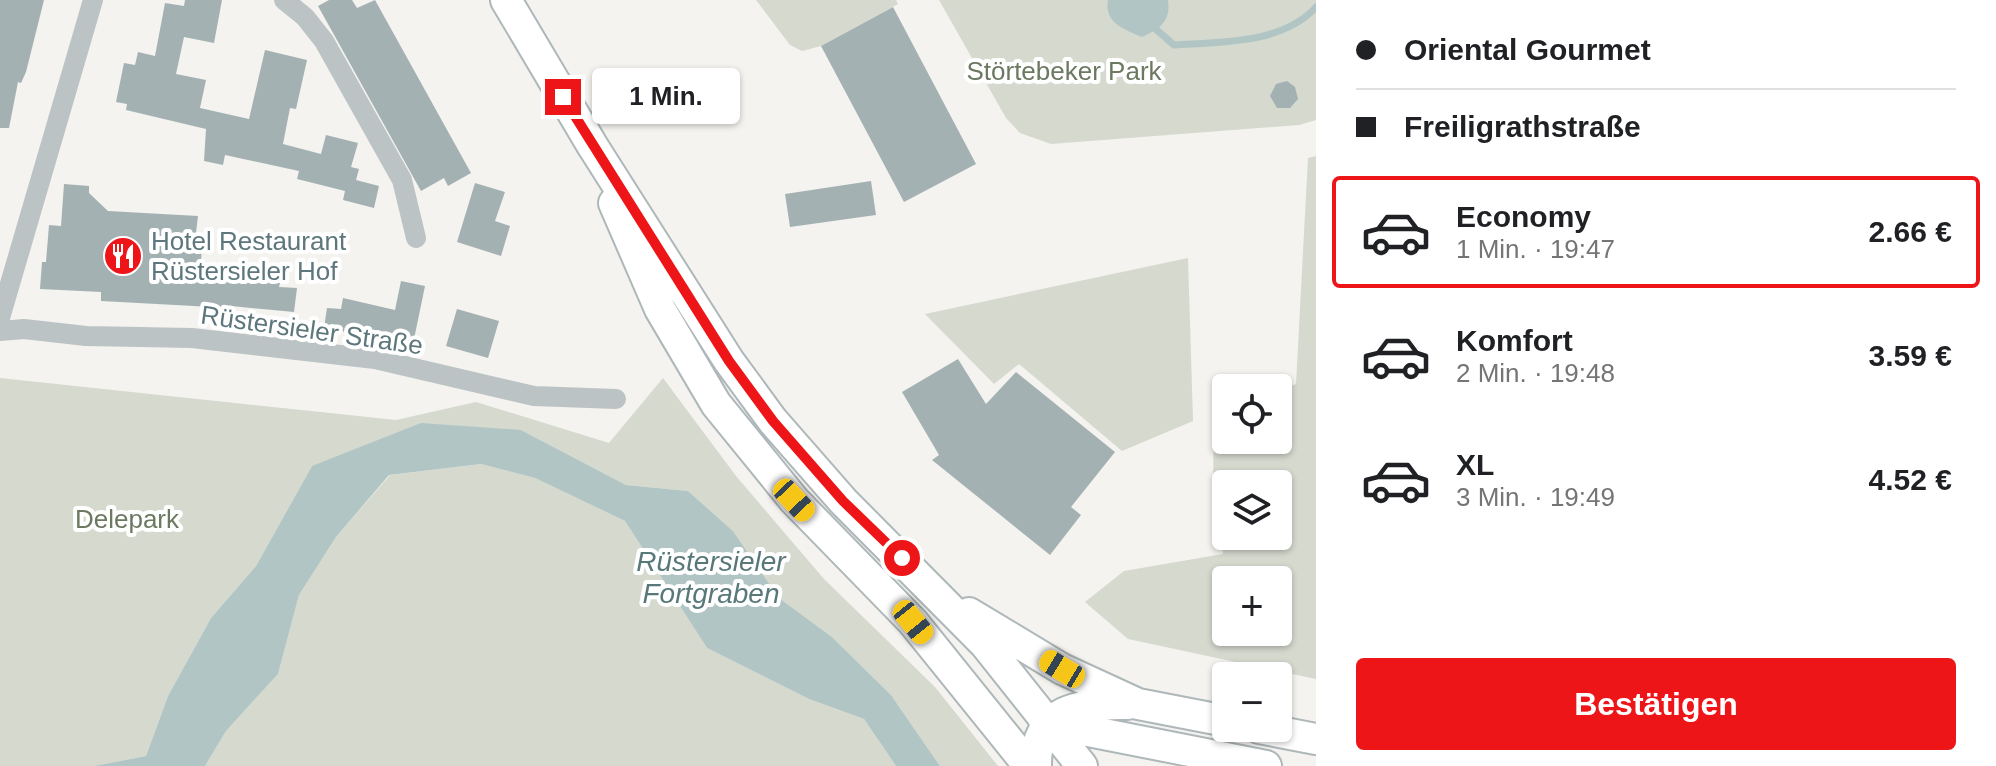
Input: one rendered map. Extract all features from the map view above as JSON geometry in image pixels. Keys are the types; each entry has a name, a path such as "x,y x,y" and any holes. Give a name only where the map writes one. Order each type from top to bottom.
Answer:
{"main road":[{"path":"506,0 592,145 729,361 773,421 843,501 941,596 1050,722 1082,766"},
{"path":"592,145 617,213 660,309 716,404 794,500 913,622 1029,766"},
{"path":"941,596 1062,669 1138,704"},
{"path":"913,622 1008,697 1050,722 1256,765"},
{"path":"1036,766 1039,740 1050,722 1082,706 1138,704 1212,718"},
{"path":"1292,734 1316,739"}],"street":[{"path":"0,318 93,0"},
{"path":"284,0 305,17 324,41 402,180 416,238"},
{"name":"Rüstersieler Straße","path":"0,331 24,329 86,336 192,338 375,359 534,396 616,399"}],"green space":[{"path":"756,0 896,0 898,4 821,46 802,51 790,45"},
{"name":"Störtebeker Park","path":"939,0 1316,0 1316,120 1299,125 1051,144 1020,133 1006,118"},
{"path":"1316,156 1316,679 1292,674 1292,662 1236,662 1128,639 1085,602 1124,571 1223,554 1222,550 1292,550 1292,470 1213,470 1213,454 1292,454 1292,386 1296,384 1308,158"},
{"path":"1188,258 1193,421 1122,451 1019,364 994,384 925,314"},
{"name":"Delepark","path":"0,378 396,420 476,402 609,443 663,378 736,476 824,579 935,687 998,766 940,766 891,695 832,637 779,598 733,531 688,491 626,485 521,430 312,466 256,566 211,618 168,696 146,756 94,766 0,766"},
{"path":"481,464 535,478 625,521 707,648 809,699 864,719 896,766 205,766 226,731 278,674 299,595 336,537 390,475"}],"water":[{"path":"1108,0 1168,0 1168,14 1159,27 1142,37 1112,20"},
{"name":"Rüstersieler Fortgraben","path":"421,423 521,430 626,485 688,491 733,531 779,598 832,637 891,695 940,766 896,766 864,719 809,699 707,648 625,521 535,478 481,464 389,475 336,537 299,595 278,674 226,731 205,766 94,766 146,756 168,696 211,618 256,566 312,466"}],"building":[{"path":"0,0 44,0 26,72 21,83 18,82 9,128 0,128"},
{"path":"185,0 222,0 214,43 184,37 176,74 206,80 200,108 249,119 265,50 307,60 296,109 290,108 283,144 321,154 326,135 358,143 351,167 359,169 356,180 379,186 374,208 343,200 345,191 297,179 299,171 225,155 223,165 204,161 206,129 126,110 127,104 116,102 124,63 135,65 138,52 155,56 165,3 184,6"},
{"path":"329,0 352,0 357,8 375,0 471,173 448,186 444,178 421,191 318,6"},
{"path":"893,7 976,164 904,202 821,46"},
{"path":"1287,81 1295,87 1298,99 1290,108 1277,108 1270,96 1276,84"},
{"path":"871,181 876,215 790,227 785,194"},
{"path":"475,183 505,192 495,221 510,226 501,256 457,242"},
{"path":"64,184 89,186 89,193 108,211 198,216 196,233 203,233 200,275 280,283 279,287 297,288 294,312 231,306 101,301 101,292 40,289 49,225 61,226"},
{"path":"401,281 425,286 413,344 324,328 327,308 341,309 343,298 395,310"},
{"path":"457,309 499,321 488,358 446,346"},
{"path":"958,359 986,404 1016,372 1115,452 1071,507 1081,515 1050,555 932,460 939,455 902,392"}],"waterway":[{"path":"1151,25 1174,45 1250,39 1286,28 1316,7"}],"place":[{"name":"Hotel Restaurant Rüstersieler Hof","path":"123,256"}],"route":[{"path":"563,97 729,361 773,421 843,501 902,558"}]}
